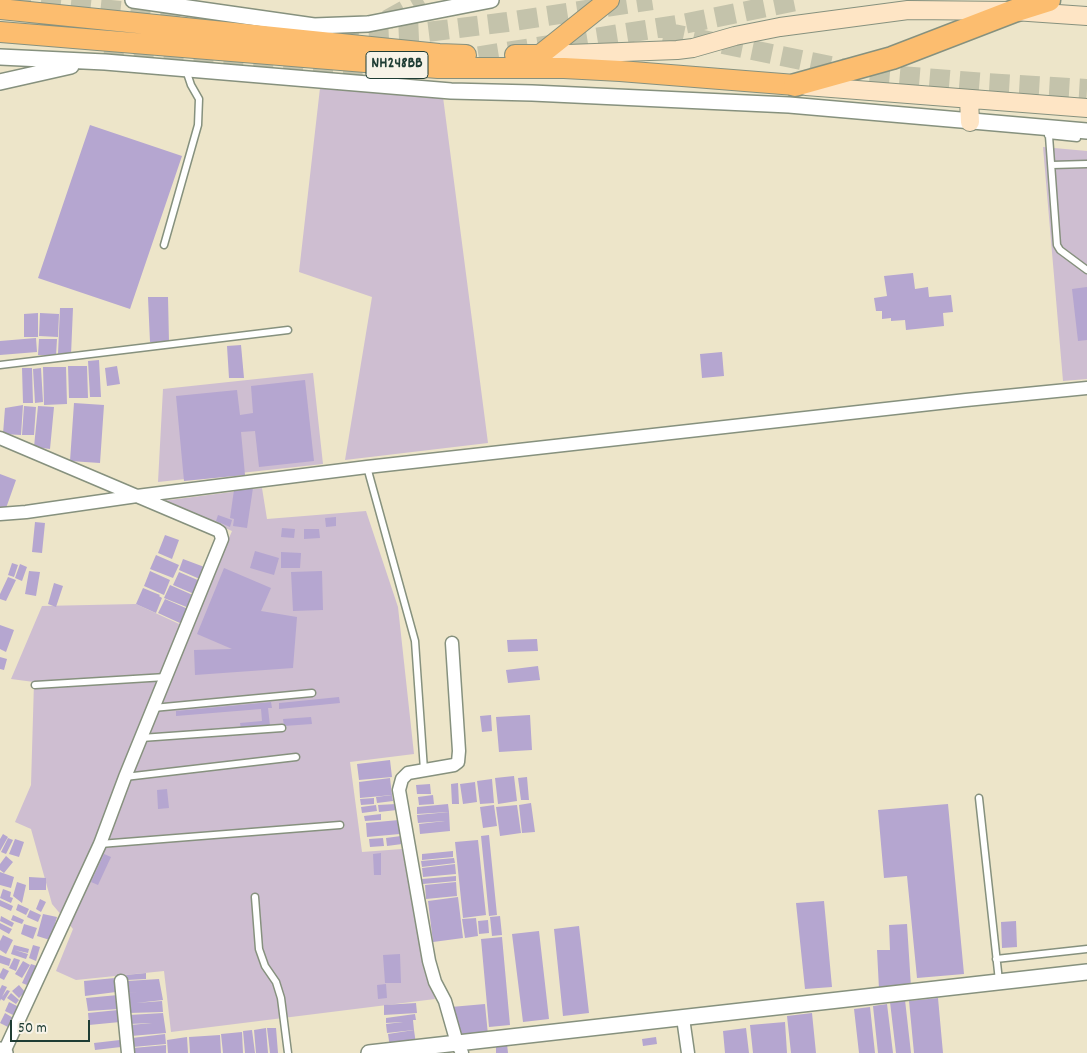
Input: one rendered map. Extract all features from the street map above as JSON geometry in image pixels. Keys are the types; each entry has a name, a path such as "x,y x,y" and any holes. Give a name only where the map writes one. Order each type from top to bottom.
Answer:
{"highway":[{"path":"540,55 609,0"},
{"path":"795,85 892,58 1014,11 1049,0"},
{"name":"NH248BB","path":"0,10 439,54 540,55"},
{"name":"NH248BB","path":"0,32 438,68 564,68 795,85"}],"main road":[{"path":"540,55 677,50 693,48 735,36 780,27 908,10 1014,11 1087,16"},
{"path":"795,85 1087,108"},
{"path":"969,99 970,122"}],"street":[{"path":"133,0 314,26 368,24 491,0"},
{"path":"0,57 104,62 451,91 532,92 789,105 1087,132"},
{"path":"0,82 83,64 104,62"},
{"path":"0,514 367,467 1087,388"},
{"path":"0,438 217,530 222,535 221,543 140,738 100,844 3,1052"},
{"path":"452,643 459,760 454,765 410,772 404,776 400,786 400,797 429,961 435,982 445,1001 460,1048"},
{"path":"378,1053 460,1048 683,1018 1087,972"},
{"path":"121,981 128,1053"},
{"path":"683,1018 688,1053"}],"lane":[{"path":"164,245 198,125 199,99 191,85 186,70"},
{"path":"1036,128 1049,136 1087,138"},
{"path":"1049,136 1057,245 1060,250 1087,270"},
{"path":"1052,165 1087,164"},
{"path":"0,365 288,330"},
{"path":"367,467 415,641 424,770"},
{"path":"35,685 166,677"},
{"path":"153,708 312,693"},
{"path":"140,738 282,728"},
{"path":"125,777 296,757"},
{"path":"979,798 999,982"},
{"path":"100,844 340,825"},
{"path":"255,897 260,949 265,966 276,982 281,998 288,1053"},
{"path":"996,959 1087,949"}],"shaded area":[{"path":"320,88 443,97 488,443 345,460 372,297 299,272"},
{"path":"1043,147 1087,151 1087,379 1063,381"},
{"path":"313,373 323,464 158,482 163,389"},
{"path":"262,488 267,519 366,511 398,607 414,754 350,762 362,852 402,849 420,946 435,999 171,1032 164,971 76,980 56,971 73,929 52,904 31,829 15,822 31,785 34,682 11,679 42,606 136,604 190,629 232,531 162,501"}],"building":[{"path":"90,125 182,156 130,309 38,278"},
{"path":"913,273 915,289 928,287 929,297 951,295 953,312 943,313 944,326 906,330 905,320 891,321 891,318 882,319 882,311 876,311 874,298 887,296 884,276"},
{"path":"1087,287 1087,340 1078,341 1072,289"},
{"path":"148,297 168,297 169,342 150,342"},
{"path":"60,308 73,308 71,355 58,354"},
{"path":"38,313 38,337 24,337 24,314"},
{"path":"40,313 59,314 58,337 39,336"},
{"path":"36,338 37,352 0,355 0,341"},
{"path":"39,339 57,339 56,356 38,355"},
{"path":"241,345 244,378 229,378 227,346"},
{"path":"722,352 724,376 702,378 700,354"},
{"path":"99,360 101,397 90,397 88,361"},
{"path":"68,366 87,366 88,398 69,398"},
{"path":"117,366 120,384 107,386 105,368"},
{"path":"43,367 66,367 67,404 44,405"},
{"path":"22,368 32,368 33,403 23,403"},
{"path":"41,368 43,402 35,403 33,369"},
{"path":"305,380 314,461 259,467 255,431 241,432 245,475 184,481 176,396 237,390 240,415 253,413 251,386"},
{"path":"74,403 104,405 100,463 70,461"},
{"path":"23,405 21,435 3,434 5,408"},
{"path":"24,406 36,407 34,435 22,435"},
{"path":"38,406 54,407 50,449 34,447"},
{"path":"0,474 16,480 5,511 0,509"},
{"path":"253,488 247,528 233,526 234,519 230,518 234,490"},
{"path":"218,515 232,520 230,527 216,521"},
{"path":"336,517 336,526 326,527 325,518"},
{"path":"35,522 45,523 42,553 32,552"},
{"path":"282,528 295,529 294,538 281,537"},
{"path":"304,529 319,529 320,538 304,539"},
{"path":"165,535 179,540 172,559 158,553"},
{"path":"255,551 279,558 274,575 250,568"},
{"path":"281,552 301,553 300,568 281,568"},
{"path":"156,555 179,565 173,578 150,569"},
{"path":"183,559 207,568 202,580 179,570"},
{"path":"12,563 18,565 14,577 8,575"},
{"path":"20,564 27,567 22,581 15,578"},
{"path":"224,568 271,588 261,611 297,617 293,668 195,675 194,650 232,649 197,634"},
{"path":"29,571 40,572 36,596 25,594"},
{"path":"150,571 170,580 164,595 144,586"},
{"path":"322,571 323,610 293,611 291,572"},
{"path":"179,572 200,581 194,594 173,585"},
{"path":"8,577 16,580 6,601 0,599 0,594"},
{"path":"54,583 63,586 56,607 48,604"},
{"path":"170,585 195,596 189,608 164,598"},
{"path":"143,588 160,595 162,598 156,613 136,604"},
{"path":"165,599 188,609 182,624 158,613"},
{"path":"0,625 14,630 6,652 0,649"},
{"path":"537,639 538,651 508,652 507,640"},
{"path":"0,657 7,659 4,670 0,669"},
{"path":"538,666 540,680 508,683 506,670"},
{"path":"339,697 340,703 279,709 279,703"},
{"path":"271,702 272,708 268,708 270,726 241,729 240,723 262,721 261,709 176,716 176,711"},
{"path":"491,715 492,731 482,732 480,716"},
{"path":"530,715 532,750 499,752 496,717"},
{"path":"311,717 312,724 284,726 283,719"},
{"path":"390,760 392,777 359,780 357,764"},
{"path":"514,776 517,801 498,804 495,778"},
{"path":"527,777 529,800 521,800 518,778"},
{"path":"390,778 392,795 360,798 359,782"},
{"path":"492,779 494,803 480,804 477,781"},
{"path":"475,782 477,802 463,804 460,784"},
{"path":"458,783 459,804 452,804 451,784"},
{"path":"430,784 431,794 417,794 416,785"},
{"path":"167,789 169,808 158,809 157,790"},
{"path":"392,795 393,801 377,803 376,797"},
{"path":"433,795 434,804 419,805 418,797"},
{"path":"374,798 374,804 361,805 360,799"},
{"path":"531,803 535,832 522,833 519,805"},
{"path":"396,804 397,810 379,812 378,805"},
{"path":"448,804 449,812 417,814 417,807"},
{"path":"948,804 964,974 917,978 907,876 884,878 878,810"},
{"path":"376,805 377,811 362,813 361,807"},
{"path":"494,805 497,826 483,828 480,807"},
{"path":"517,805 521,833 500,836 496,807"},
{"path":"449,812 450,831 420,834 419,824 445,821 418,823 417,815"},
{"path":"381,814 381,820 365,821 364,816"},
{"path":"399,820 400,834 367,837 366,823"},
{"path":"3,834 8,837 0,851 0,839"},
{"path":"489,835 497,915 489,916 481,836"},
{"path":"401,836 402,844 387,846 386,838"},
{"path":"8,838 13,840 6,854 1,852"},
{"path":"383,838 384,846 370,847 369,839"},
{"path":"15,839 24,842 19,857 9,854"},
{"path":"478,840 486,915 463,918 455,842"},
{"path":"453,851 453,857 422,860 422,854"},
{"path":"381,853 381,875 374,875 373,854"},
{"path":"104,854 111,857 98,885 91,882"},
{"path":"6,856 13,862 4,873 0,870 0,864"},
{"path":"454,858 455,863 422,867 421,861"},
{"path":"455,864 456,874 423,877 422,868"},
{"path":"0,872 14,877 11,888 0,885"},
{"path":"456,876 456,881 423,884 422,879"},
{"path":"29,877 46,878 46,890 29,890"},
{"path":"17,882 26,885 22,903 13,896"},
{"path":"456,882 457,896 426,899 425,885"},
{"path":"3,889 11,892 10,897 13,898 11,903 0,898"},
{"path":"458,897 463,938 433,942 428,901"},
{"path":"40,899 46,902 41,912 36,909"},
{"path":"0,900 13,906 11,911 0,906"},
{"path":"824,901 832,987 805,989 796,903"},
{"path":"18,904 29,909 26,915 16,910"},
{"path":"30,910 41,915 38,922 27,917"},
{"path":"43,914 57,917 50,940 37,936"},
{"path":"13,915 24,920 22,924 11,920"},
{"path":"1,916 14,923 12,927 0,921"},
{"path":"500,916 502,935 492,936 490,917"},
{"path":"476,918 478,936 465,938 462,919"},
{"path":"488,920 489,933 479,934 478,921"},
{"path":"1016,921 1017,947 1002,948 1001,922"},
{"path":"0,923 12,929 9,934 0,929"},
{"path":"24,924 37,928 33,939 21,934"},
{"path":"907,924 911,987 879,989 877,950 890,950 889,925"},
{"path":"579,926 589,1013 563,1016 554,929"},
{"path":"539,931 549,1019 523,1022 512,934"},
{"path":"3,935 13,940 6,954 0,950 0,941"},
{"path":"502,937 510,1025 489,1027 481,939"},
{"path":"14,945 29,949 28,953 15,950 28,954 26,959 11,954"},
{"path":"33,945 40,947 36,961 29,958"},
{"path":"400,954 401,983 385,983 383,955"},
{"path":"0,955 11,959 9,966 0,963"},
{"path":"14,958 20,960 16,971 9,968"},
{"path":"23,961 30,965 22,978 15,974"},
{"path":"31,964 37,966 27,985 22,983"},
{"path":"3,968 9,971 4,980 0,978"},
{"path":"146,973 146,979 127,980 126,975"},
{"path":"115,978 116,992 85,996 84,981"},
{"path":"159,979 163,1000 136,1003 162,1001 163,1012 129,1013 128,993 142,992 127,993 127,981"},
{"path":"386,984 387,998 378,999 377,985"},
{"path":"2,985 7,987 2,997 7,990 10,991 4,1001 1,999 0,1001 0,989"},
{"path":"19,985 25,992 19,998 12,991"},
{"path":"11,993 19,1000 16,1004 7,998"},
{"path":"118,995 119,1009 88,1011 86,998"},
{"path":"938,998 943,1053 914,1053 909,1001"},
{"path":"905,1000 911,1053 896,1053 890,1002"},
{"path":"9,1002 19,1007 15,1016 5,1011"},
{"path":"416,1003 417,1013 384,1015 384,1005"},
{"path":"485,1004 488,1035 457,1036 451,1007"},
{"path":"887,1004 893,1053 878,1053 873,1006"},
{"path":"870,1007 875,1053 859,1053 854,1009"},
{"path":"118,1010 120,1022 89,1025 88,1013"},
{"path":"5,1013 15,1019 10,1028 0,1023"},
{"path":"163,1013 166,1033 131,1036 130,1025 152,1023 130,1024 129,1015"},
{"path":"812,1013 816,1053 791,1053 787,1016"},
{"path":"415,1014 416,1020 413,1020 414,1030 387,1033 386,1024 403,1022 386,1023 386,1018"},
{"path":"785,1022 787,1053 753,1053 750,1025"},
{"path":"266,1028 268,1053 256,1053 254,1030"},
{"path":"267,1028 276,1028 278,1053 270,1053"},
{"path":"746,1028 749,1053 725,1053 723,1031"},
{"path":"252,1030 255,1053 245,1053 243,1031"},
{"path":"414,1030 416,1044 390,1048 388,1034"},
{"path":"242,1032 243,1053 223,1053 221,1034"},
{"path":"165,1034 166,1044 133,1047 132,1038"},
{"path":"220,1035 221,1053 190,1053 189,1037"},
{"path":"187,1037 188,1053 168,1053 167,1040"},
{"path":"656,1037 657,1044 643,1046 642,1039"},
{"path":"120,1040 121,1047 95,1050 94,1043"},
{"path":"507,1044 508,1053 496,1053 496,1045"},
{"path":"166,1045 166,1053 133,1053 133,1048"}],"tunnel":[{"path":"11,0 270,26"},
{"path":"387,20 423,0"},
{"path":"309,30 359,35 427,32 652,0"},
{"path":"449,61 683,24 801,0"},
{"path":"664,32 865,73 1087,89"},
{"path":"104,50 359,75 400,69"}]}
